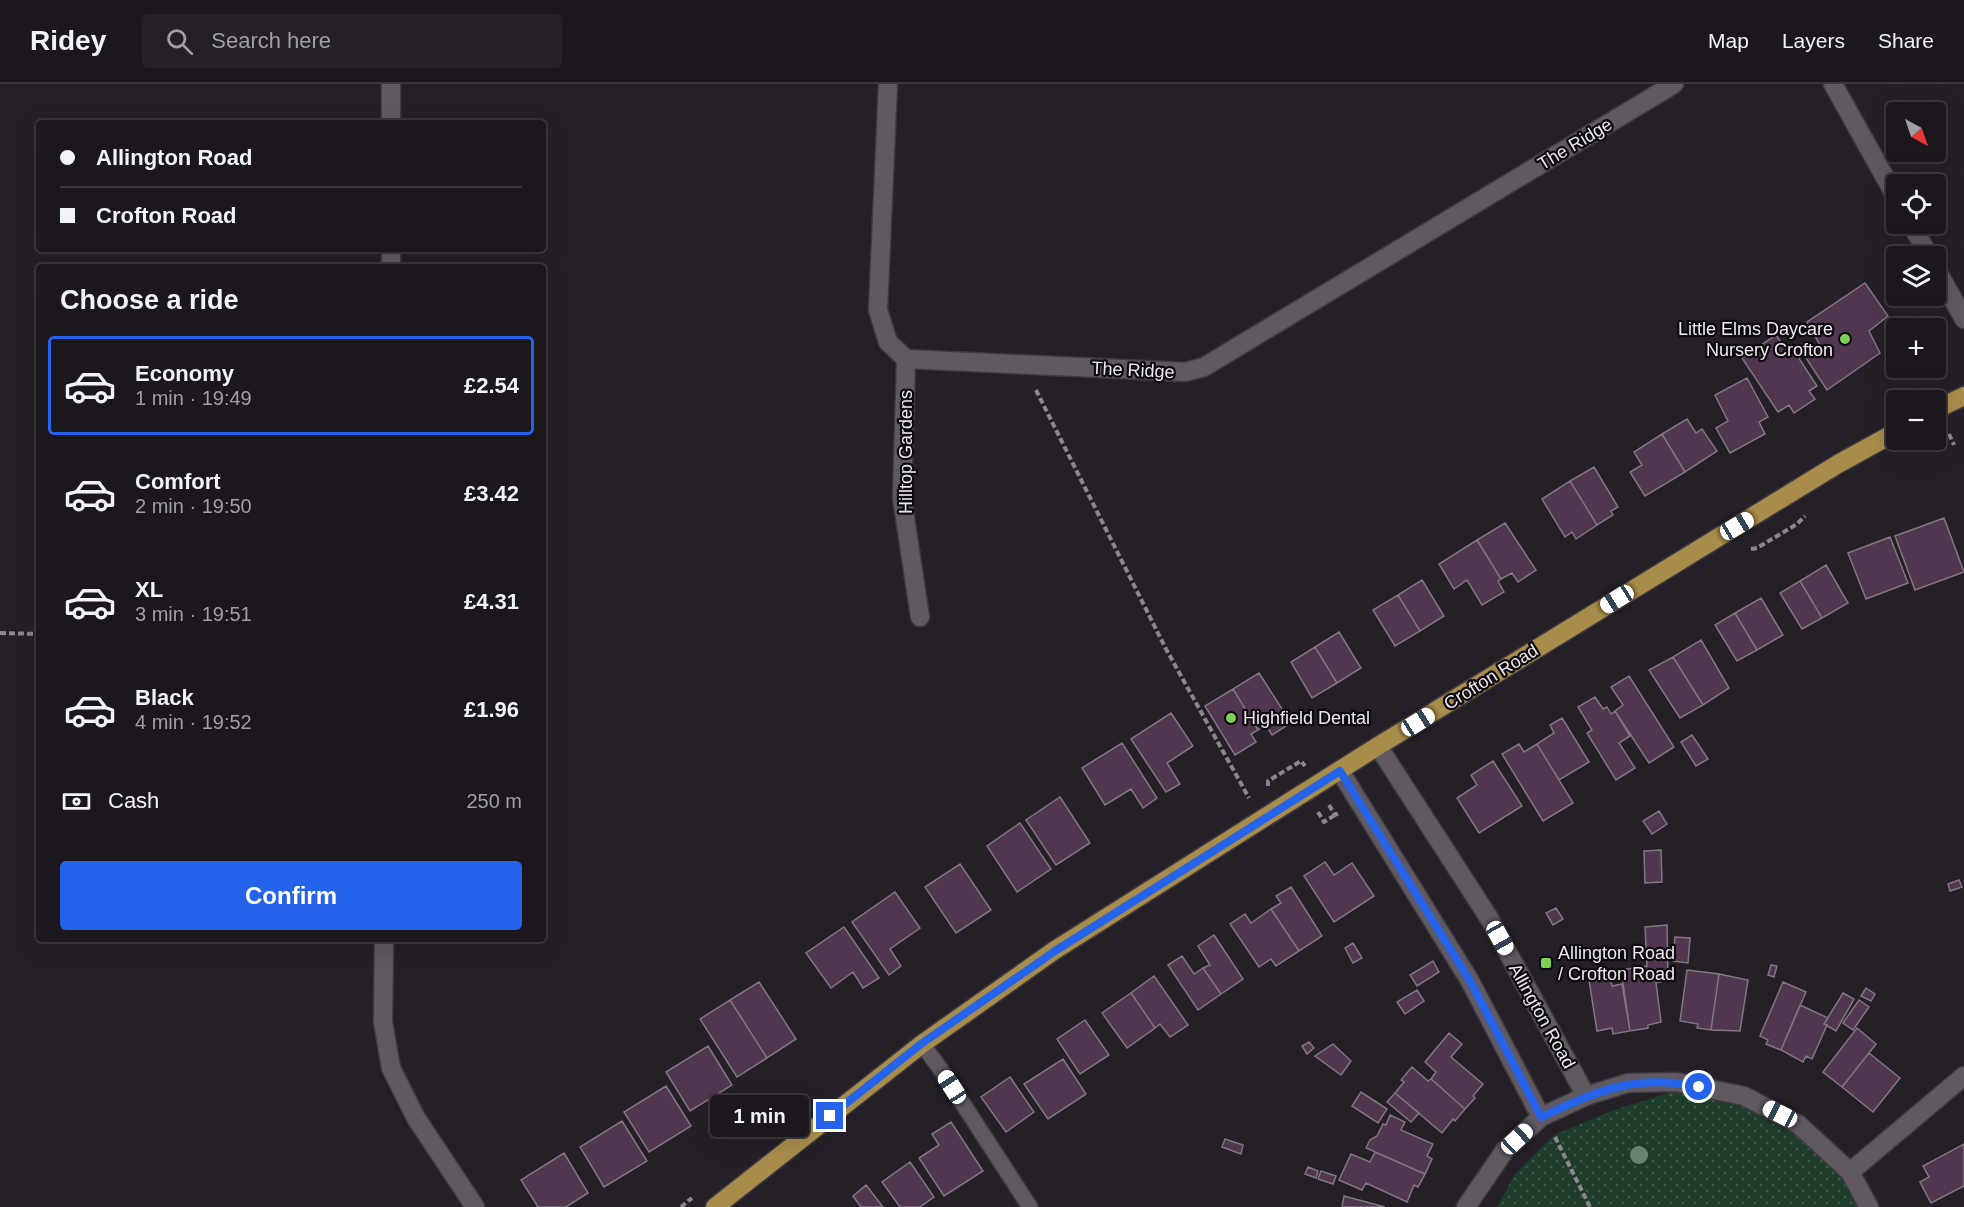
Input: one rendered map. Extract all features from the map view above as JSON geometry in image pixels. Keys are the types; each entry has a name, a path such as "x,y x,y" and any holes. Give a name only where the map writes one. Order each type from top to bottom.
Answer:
{"main road":[{"path":"1946,405 1964,396"},
{"name":"Crofton Road","path":"715,1207 921,1044 1055,951 1378,746 1838,464 1886,438"}],"street":[{"path":"391,84 391,120"},
{"path":"888,84 878,310 888,342 906,359"},
{"name":"The Ridge","path":"906,359 1185,372 1204,367 1674,84"},
{"path":"1833,84 1886,179"},
{"path":"1946,287 1964,319"},
{"name":"Hilltop Gardens","path":"906,359 902,498 920,617"},
{"name":"Allington Road","path":"1378,746 1489,918 1586,1096"},
{"path":"1340,771 1470,981 1541,1117"},
{"path":"384,942 383,1022 391,1068 416,1118 475,1207"},
{"path":"1850,1172 1964,1076"},
{"path":"1466,1207 1505,1150 1541,1117 1586,1096 1628,1083 1676,1082 1744,1096 1798,1124 1850,1172 1869,1207"}],"lane":[{"path":"921,1044 939,1067 1030,1207"}],"path":[{"path":"1036,365 1036,390 1166,649 1261,820"},
{"path":"1949,434 1954,445"},
{"path":"0,633 36,634"},
{"path":"1268,781 1301,761 1305,767"},
{"path":"1317,812 1324,822 1335,815"},
{"path":"1541,1117 1554,1135 1590,1207"}],"green space":[{"path":"1681,1089 1746,1100 1799,1128 1848,1176 1864,1207 1497,1207 1515,1174 1554,1135 1611,1111"}],"building":[{"name":"Little Elms Daycare Nursery Crofton","path":"1865,283 1888,316 1869,331 1880,353 1827,390 1806,358 1821,347 1807,322"},
{"path":"1776,335 1786,349 1791,346 1817,386 1809,391 1815,399 1794,413 1789,405 1778,412 1742,358"},
{"path":"1747,378 1768,417 1759,422 1765,434 1730,453 1716,428 1728,421 1715,395"},
{"path":"1687,419 1696,433 1702,429 1717,451 1685,472 1662,434"},
{"path":"1662,434 1685,472 1645,496 1630,472 1642,465 1634,452"},
{"path":"1594,467 1618,507 1611,511 1613,515 1597,525 1570,481"},
{"path":"1570,481 1597,525 1576,539 1572,532 1565,537 1542,499"},
{"path":"1944,518 1964,572 1915,590 1895,536"},
{"path":"1505,523 1536,570 1518,582 1512,573 1501,579 1477,540"},
{"path":"1890,537 1908,583 1866,599 1848,553"},
{"path":"1477,540 1501,579 1498,581 1504,592 1482,605 1467,580 1454,589 1439,564"},
{"path":"1826,565 1848,603 1822,618 1800,581"},
{"path":"1422,580 1444,616 1420,631 1398,595"},
{"path":"1800,581 1822,618 1802,629 1780,593"},
{"path":"1398,595 1420,631 1395,646 1373,610"},
{"path":"1761,598 1783,635 1757,650 1735,613"},
{"path":"1735,613 1757,650 1737,661 1715,625"},
{"path":"1339,632 1361,668 1337,683 1315,647"},
{"path":"1701,640 1729,688 1703,705 1673,657"},
{"path":"1315,647 1337,683 1312,698 1291,662"},
{"path":"1673,657 1703,705 1680,718 1649,670"},
{"path":"1259,673 1291,723 1272,735 1266,725 1258,730 1233,689"},
{"path":"1629,676 1674,747 1649,763 1615,711 1623,705 1611,687"},
{"name":"Highfield Dental","path":"1233,689 1258,730 1251,734 1256,742 1235,755 1205,706"},
{"path":"1595,697 1603,709 1607,707 1611,714 1615,711 1630,736 1619,743 1635,768 1616,780 1587,733 1592,730 1578,707"},
{"path":"1171,713 1193,746 1167,763 1180,784 1166,792 1131,739"},
{"path":"1562,718 1589,762 1559,780 1537,744 1554,733 1550,725"},
{"path":"1692,735 1708,759 1696,766 1681,742"},
{"path":"1122,743 1157,798 1143,808 1131,789 1105,805 1082,768"},
{"path":"1519,744 1524,752 1537,744 1573,803 1543,821 1502,754"},
{"path":"1493,761 1522,806 1479,833 1457,798 1477,785 1471,775"},
{"path":"1060,797 1090,843 1056,865 1026,820"},
{"path":"1659,811 1667,824 1652,834 1643,821"},
{"path":"1020,823 1051,869 1017,892 987,846"},
{"path":"1661,850 1662,882 1645,883 1644,851"},
{"path":"1325,862 1334,875 1352,863 1374,896 1334,922 1304,876"},
{"path":"960,864 991,910 956,933 925,887"},
{"path":"1959,880 1962,887 1950,891 1948,884"},
{"path":"1291,887 1322,936 1299,951 1271,909 1281,903 1276,896"},
{"path":"895,892 920,928 890,949 901,966 889,975 852,922"},
{"path":"1556,908 1563,919 1553,925 1546,913"},
{"path":"1271,909 1299,951 1276,966 1271,959 1259,967 1230,924 1245,914 1251,923"},
{"path":"1667,925 1668,980 1656,983 1661,1022 1648,1025 1648,1028 1630,1031 1621,970 1647,966 1645,927"},
{"path":"844,927 879,978 863,988 853,972 831,988 806,953"},
{"path":"1214,935 1243,979 1221,994 1203,968 1210,965 1198,946"},
{"path":"1675,937 1690,938 1688,963 1673,961"},
{"path":"1353,943 1362,958 1353,963 1345,948"},
{"path":"1182,956 1194,974 1203,968 1221,994 1198,1010 1168,965"},
{"path":"1433,961 1439,972 1417,986 1410,975"},
{"path":"1771,965 1777,966 1774,977 1768,975"},
{"path":"1687,970 1719,974 1711,1030 1697,1028 1698,1024 1680,1021"},
{"path":"1609,971 1612,986 1622,984 1630,1031 1613,1034 1612,1028 1597,1031 1588,974"},
{"path":"1719,974 1748,980 1740,1031 1711,1030"},
{"path":"1154,976 1188,1025 1170,1037 1160,1024 1155,1028 1131,993"},
{"path":"759,982 796,1039 767,1058 730,1000"},
{"path":"1783,982 1806,992 1781,1050 1766,1044 1768,1040 1760,1036"},
{"path":"1866,988 1875,994 1871,1001 1861,996"},
{"path":"1417,990 1424,1001 1405,1014 1397,1002"},
{"path":"1131,993 1155,1028 1127,1048 1102,1013"},
{"path":"1843,993 1854,999 1836,1031 1824,1024"},
{"path":"730,1000 767,1058 737,1077 700,1019"},
{"path":"1859,1000 1869,1007 1853,1030 1843,1023"},
{"path":"1800,1005 1828,1018 1812,1059 1806,1056 1803,1062 1781,1050"},
{"path":"1085,1020 1109,1055 1080,1074 1057,1039"},
{"path":"1857,1028 1876,1044 1842,1087 1823,1072"},
{"path":"1449,1033 1462,1044 1451,1057 1483,1084 1465,1109 1431,1079 1436,1072 1425,1062"},
{"path":"1309,1042 1314,1048 1307,1054 1302,1046"},
{"path":"1333,1044 1351,1061 1341,1075 1315,1056"},
{"path":"708,1046 732,1085 690,1111 666,1072"},
{"path":"1869,1053 1900,1078 1873,1112 1842,1087"},
{"path":"1063,1059 1086,1094 1048,1119 1024,1084"},
{"path":"1412,1067 1428,1081 1431,1079 1465,1109 1442,1133 1395,1093 1404,1082 1401,1080"},
{"path":"1010,1077 1034,1112 1006,1132 981,1097"},
{"path":"666,1086 691,1126 649,1152 624,1112"},
{"path":"1361,1092 1387,1109 1378,1123 1352,1106"},
{"path":"1395,1093 1419,1113 1411,1122 1387,1102"},
{"path":"1390,1115 1405,1122 1401,1130 1433,1144 1427,1156 1432,1159 1425,1174 1366,1148 1370,1140 1377,1136 1383,1124 1386,1125"},
{"path":"622,1121 647,1161 604,1187 580,1147"},
{"path":"951,1122 983,1171 944,1196 919,1158 939,1145 932,1134"},
{"path":"1225,1139 1243,1145 1241,1154 1222,1147"},
{"path":"1964,1144 1964,1186 1931,1203 1920,1182 1929,1177 1923,1166"},
{"path":"1375,1152 1425,1174 1418,1187 1414,1185 1407,1202 1366,1183 1362,1190 1339,1180 1351,1154 1370,1162"},
{"path":"564,1153 588,1193 566,1207 538,1207 521,1180"},
{"path":"910,1162 934,1197 920,1207 900,1207 882,1182"},
{"path":"1308,1167 1318,1171 1316,1178 1305,1174"},
{"path":"1321,1171 1336,1176 1333,1184 1318,1179"},
{"path":"866,1185 883,1207 861,1207 853,1196"},
{"path":"1344,1196 1385,1207 1342,1207"}],"place":[{"name":"Little Elms Daycare Nursery Crofton","path":"1845,339"},
{"name":"Highfield Dental","path":"1231,718"},
{"name":"Allington Road / Crofton Road","path":"1546,963"}],"route":[{"path":"830,1116 921,1044 1055,951 1340,771 1470,981 1541,1117 1586,1096 1628,1083 1676,1082 1699,1087"}]}
